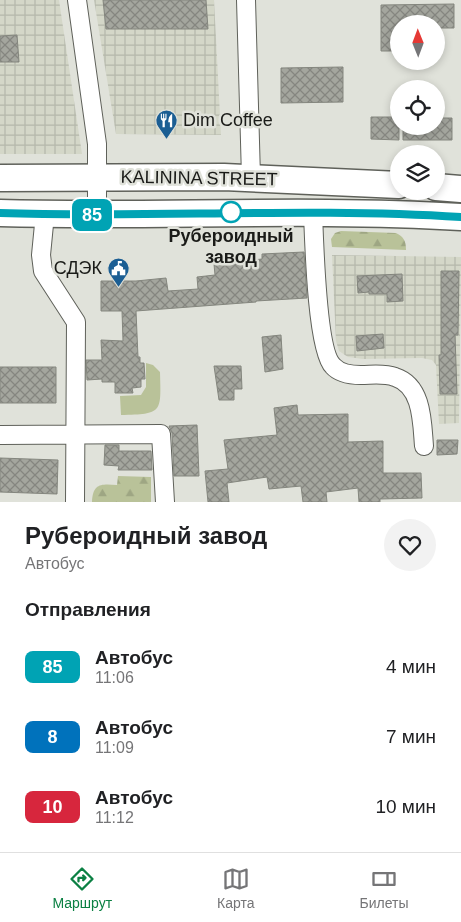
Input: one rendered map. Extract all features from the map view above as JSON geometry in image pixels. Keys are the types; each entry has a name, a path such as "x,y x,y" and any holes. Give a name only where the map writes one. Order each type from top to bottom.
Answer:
{"highway":[{"name":"KALININA STREET","path":"0,178 251,177 390,185"},
{"path":"354,214 367,208 372,202 371,189 361,183"},
{"path":"445,187 461,189"},
{"name":"KALININA STREET","path":"0,213 97,215 314,213 409,214 461,217"}],"street":[{"path":"77,0 98,144 97,215"},
{"path":"246,0 251,177"},
{"path":"314,213 316,277 323,339 328,360 339,372 353,375 385,375 403,380 414,393 418,404 424,446"},
{"path":"45,214 42,255 44,272 76,322 77,434 75,502"},
{"path":"0,435 161,434 165,502"}],"shaded area":[{"path":"0,0 59,0 82,154 0,154"},
{"path":"94,0 214,0 221,135 116,134"},
{"path":"332,255 461,257 459,423 439,424 436,365 432,360 422,358 363,359 348,357 339,351 336,341"}],"green space":[{"path":"341,231 396,233 404,240 406,250 332,247 331,239 335,233"},
{"path":"146,363 153,365 160,372 160,396 157,408 145,414 121,415 120,396 141,395 146,387"},
{"path":"118,476 151,477 151,502 92,502 96,488 102,485 117,485"}],"building":[{"path":"103,0 206,0 208,29 106,29"},
{"path":"454,4 454,28 445,28 445,15 390,15 390,51 381,51 381,5"},
{"path":"17,35 19,62 0,62 0,36"},
{"path":"343,67 343,102 281,103 281,68"},
{"path":"371,117 390,117 390,135 399,135 399,140 371,139"},
{"path":"445,118 452,118 452,140 403,140 403,135 445,135"},
{"path":"304,252 307,298 136,311 138,357 140,357 140,363 144,363 145,379 141,379 141,387 132,388 133,393 115,393 115,382 102,382 102,379 87,380 86,360 102,360 101,340 123,341 122,311 101,311 101,281 136,281 166,278 168,291 198,289 197,277 215,275 214,264 262,259 262,254"},
{"path":"441,271 459,271 458,335 455,335 457,394 440,394"},
{"path":"402,274 403,301 387,302 387,294 358,293 357,276"},
{"path":"383,334 384,348 357,351 356,336"},
{"path":"281,335 283,369 265,372 262,337"},
{"path":"214,366 241,366 242,389 234,389 234,400 219,400"},
{"path":"0,367 56,367 56,403 0,403"},
{"path":"297,405 298,415 348,414 348,442 383,441 383,473 421,473 422,498 380,499 380,502 359,502 358,488 326,492 327,502 303,502 301,486 269,489 267,477 227,483 229,502 208,502 205,471 228,469 224,440 277,435 274,408"},
{"path":"197,425 199,476 174,476 172,433 169,426"},
{"path":"437,440 458,440 457,454 437,455"},
{"path":"105,445 119,445 119,451 151,451 152,470 118,470 119,466 104,465"},
{"path":"0,458 58,460 57,494 0,492"}],"bus line":[{"name":"85","path":"0,213 97,215 314,213 409,214 461,217"}],"place":[{"name":"Dim Coffee","path":"167,139"},
{"name":"Рубероидный завод","path":"231,212"},
{"name":"СДЭК","path":"118,287"}]}
